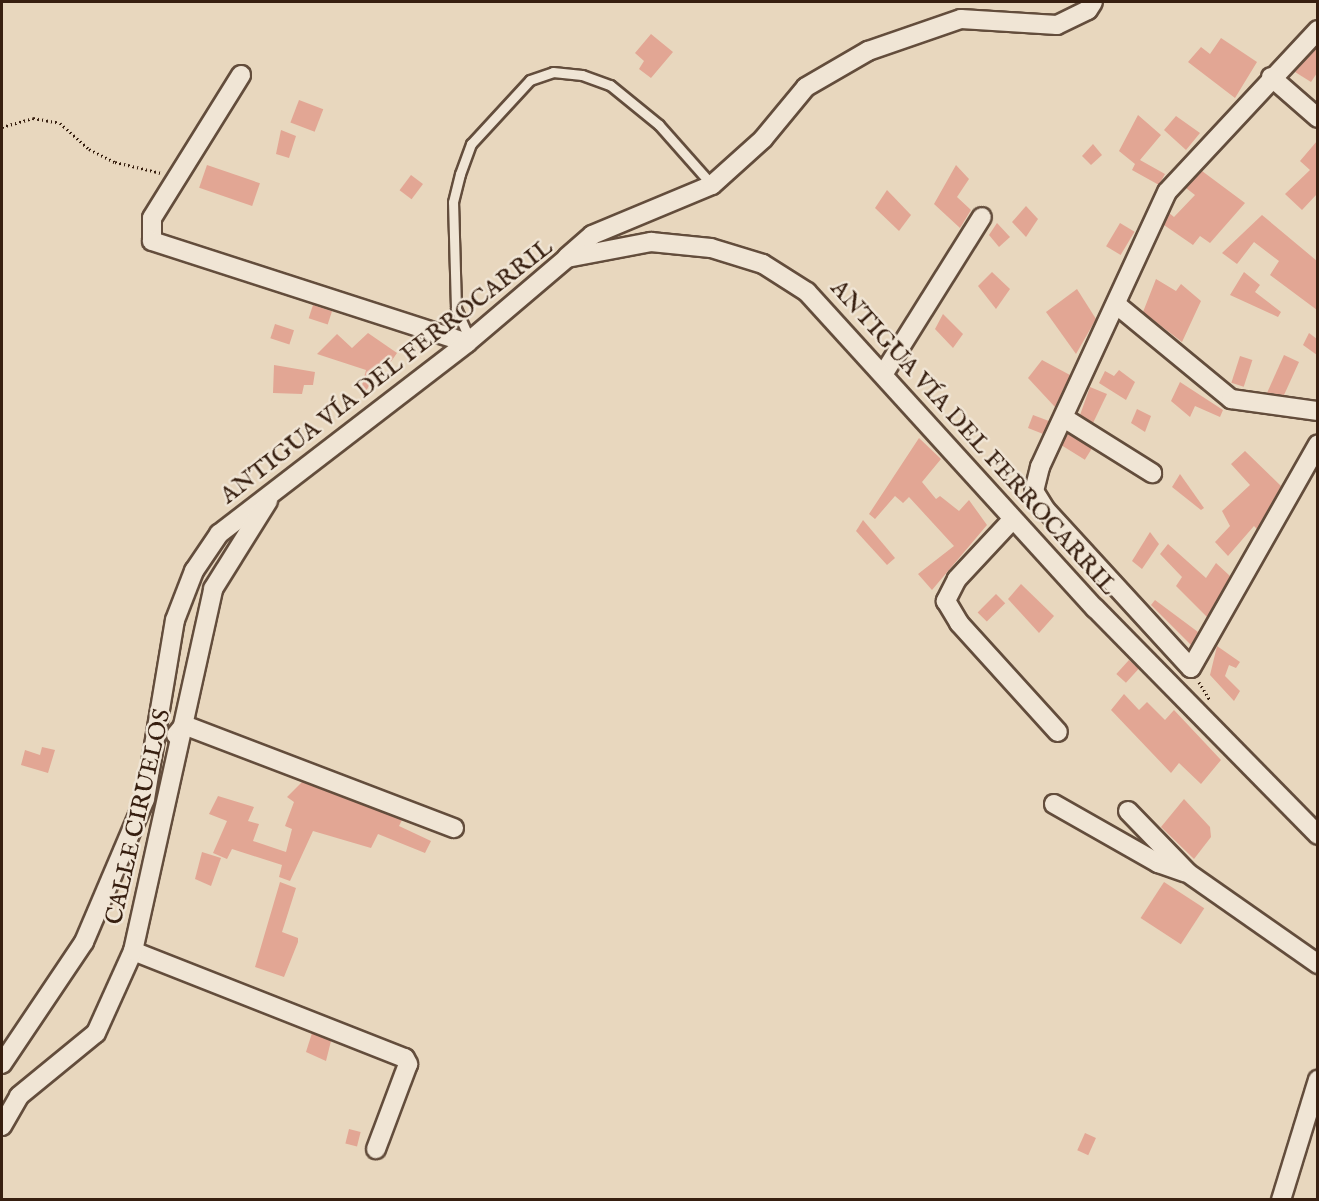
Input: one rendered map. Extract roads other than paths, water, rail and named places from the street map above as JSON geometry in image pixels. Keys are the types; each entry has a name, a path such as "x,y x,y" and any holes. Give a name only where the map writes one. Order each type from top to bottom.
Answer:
{"street":[{"path":"567,258 592,235 712,185 763,139 806,87 867,51 960,19 1057,25 1088,10 1093,2"},
{"path":"1317,30 1271,77 1167,192 1064,418 1034,491 1046,510 1191,668 1317,444"},
{"path":"241,75 152,218 152,241 468,341"},
{"path":"1271,77 1317,118"},
{"path":"884,373 982,217"},
{"name":"ANTIGUA VÍA DEL FERROCARRIL","path":"2,1064 84,942 145,799 175,620 194,571 219,534 468,341 567,258 651,242 711,248 763,264 807,292 884,373 1012,520 1317,835"},
{"path":"1117,305 1231,399 1317,411"},
{"path":"1064,418 1152,473"},
{"name":"CALLE CIRUELOS","path":"2,1126 19,1096 96,1033 133,951 213,589 275,490"},
{"path":"1012,520 957,579 946,602 959,623 1058,732"},
{"path":"1095,608 1118,586"},
{"path":"151,764 184,725 454,828"},
{"path":"1054,804 1158,863 1188,873"},
{"path":"1128,811 1188,873 1317,964"},
{"path":"133,951 405,1058 408,1064 376,1149"},
{"path":"1281,1200 1317,1080"}],"lane":[{"path":"468,341 456,308 453,202 471,144 530,80 553,72 582,75 610,85 659,125 712,185"}]}
